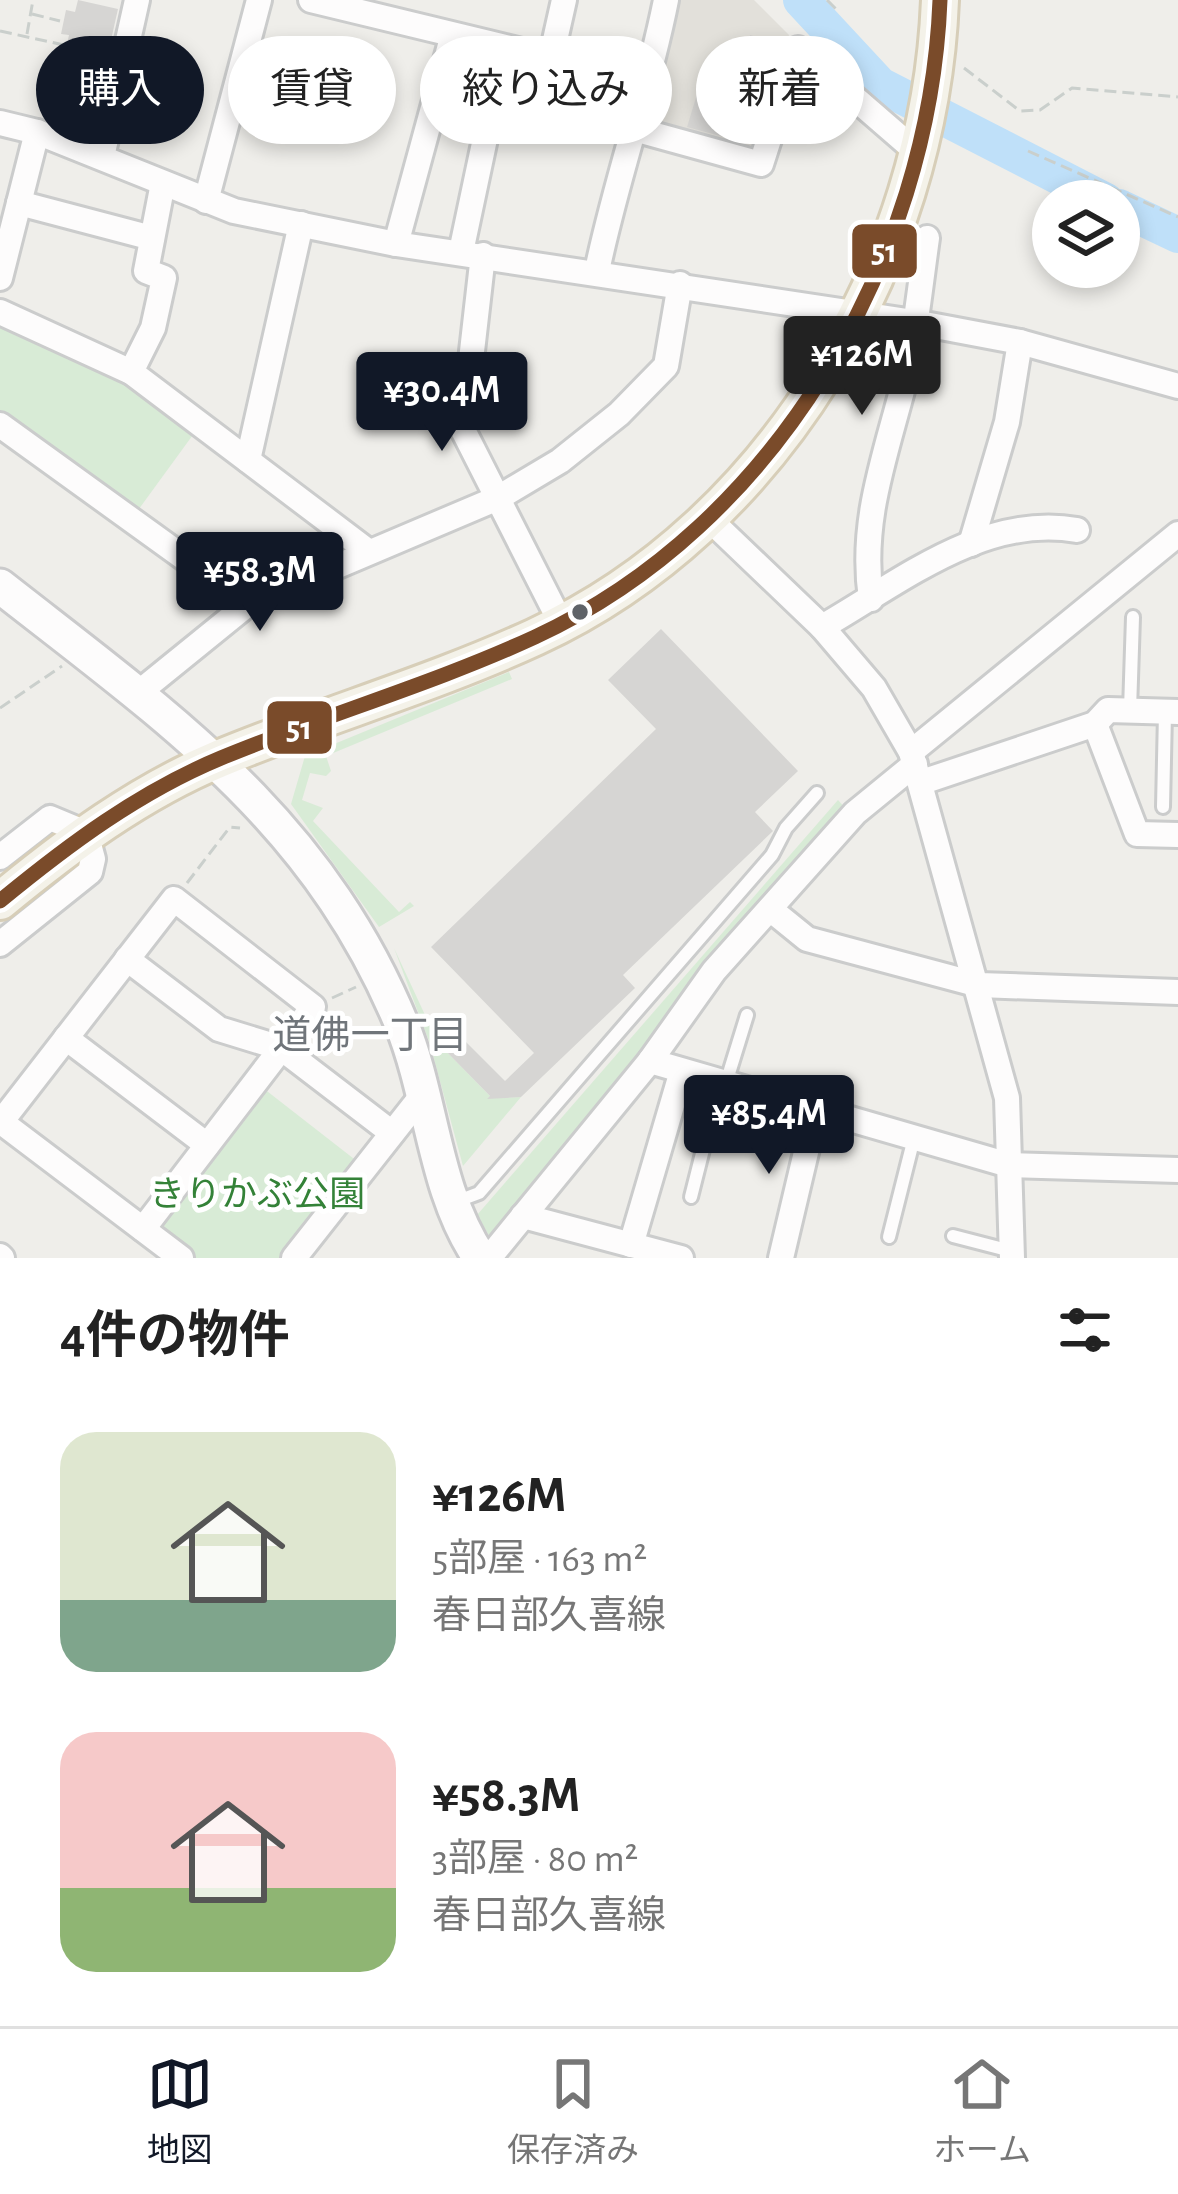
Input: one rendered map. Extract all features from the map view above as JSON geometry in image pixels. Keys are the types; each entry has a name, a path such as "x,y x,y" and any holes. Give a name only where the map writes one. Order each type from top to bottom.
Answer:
{"main road":[{"path":"0,901 86,833 218,759 449,673 561,623 635,576 707,517 803,406 861,312 920,149 938,56 940,0"}],"street":[{"path":"102,158 137,0"},
{"path":"206,201 259,0"},
{"path":"311,0 445,36"},
{"path":"556,36 564,0"},
{"path":"660,36 667,0"},
{"path":"672,140 760,164 798,49 920,149"},
{"path":"0,123 36,133"},
{"path":"0,278 37,144"},
{"path":"66,144 206,201 302,224 396,244 861,312 1020,342 1178,386"},
{"path":"396,244 423,144"},
{"path":"489,144 472,254 463,430 561,623"},
{"path":"597,271 629,144"},
{"path":"131,372 153,328 164,278 146,271 164,183"},
{"path":"19,203 152,238"},
{"path":"248,460 302,224"},
{"path":"871,599 866,562 870,500 904,382 928,238"},
{"path":"137,694 248,604 497,498 620,414 666,366 680,284"},
{"path":"0,312 131,372 369,552"},
{"path":"971,544 1006,422 1020,342"},
{"path":"0,424 248,604"},
{"path":"707,517 822,627 874,688 916,766 1007,1098 1011,1254"},
{"path":"822,627 989,533 1045,524 1077,530"},
{"path":"489,1258 650,1061 713,970 855,813 916,766 1178,534"},
{"path":"0,586 218,759 274,816 335,896 380,975 424,1094 454,1202 480,1258"},
{"path":"916,766 1095,724 1108,710 1172,712"},
{"path":"1095,724 1137,834 1178,835"},
{"path":"0,857 50,818 86,833 93,859 90,872 0,944"},
{"path":"143,1229 313,1007 174,899 1,1122 181,1258"},
{"path":"770,909 807,938 979,985 1178,992"},
{"path":"128,959 219,1029 281,1048 392,1133"},
{"path":"66,1038 207,1145"},
{"path":"650,1061 1009,1165 1178,1169"},
{"path":"631,1245 682,1071"},
{"path":"297,1257 424,1094"},
{"path":"781,1258 816,1110"},
{"path":"523,1216 681,1258"}],"lane":[{"path":"1130,710 1133,617"},
{"path":"1163,807 1172,712"},
{"path":"454,1202 479,1193 772,855 785,828 818,793"},
{"path":"691,1198 747,1015"},
{"path":"889,1237 914,1138"},
{"path":"953,1236 1011,1254"}],"path":[{"path":"26,37 33,0"},
{"path":"827,0 838,11"},
{"path":"32,14 60,21"},
{"path":"0,31 36,39"},
{"path":"938,56 1020,111 1040,110 1072,88 1178,97"},
{"path":"1028,151 1178,217"},
{"path":"0,708 84,652"},
{"path":"174,899 230,827 251,829 274,816"},
{"path":"313,1007 380,975"}],"shaded area":[{"path":"675,0 754,0 789,35 696,36 696,136 672,129 672,36 666,36"},
{"path":"726,144 756,144 747,150"}],"green space":[{"path":"0,323 130,384 195,432 136,513 0,412"},
{"path":"509,672 512,679 326,756 331,771 326,776 310,773 302,800 323,808 313,821 399,912 410,902 414,906 379,927 291,804 305,756"},
{"path":"838,800 847,810 491,1239 477,1215"},
{"path":"394,948 438,1043 492,1098 521,1097 463,1166 430,1044"},
{"name":"きりかぶ公園","path":"263,1088 358,1162 281,1258 196,1258 159,1230 159,1222"}],"building":[{"path":"78,0 118,9 112,36 61,34 66,10 75,12"},
{"path":"696,98 696,129 687,127"},
{"path":"661,629 798,771 755,812 773,831 623,975 635,988 521,1097 487,1099 490,1096 438,1043 452,1028 505,1081 534,1053 431,947 656,729 608,680"}],"waterway":[{"path":"801,0 880,85 1065,180"},
{"path":"1140,217 1178,235"}],"transit line":[{"name":"51","path":"0,901 78,840 161,787 221,758 535,637 621,588 699,527 766,455 824,374 871,286 906,193 930,97 940,0"}],"district":[{"name":"道佛一丁目","path":"370,1034"}]}
